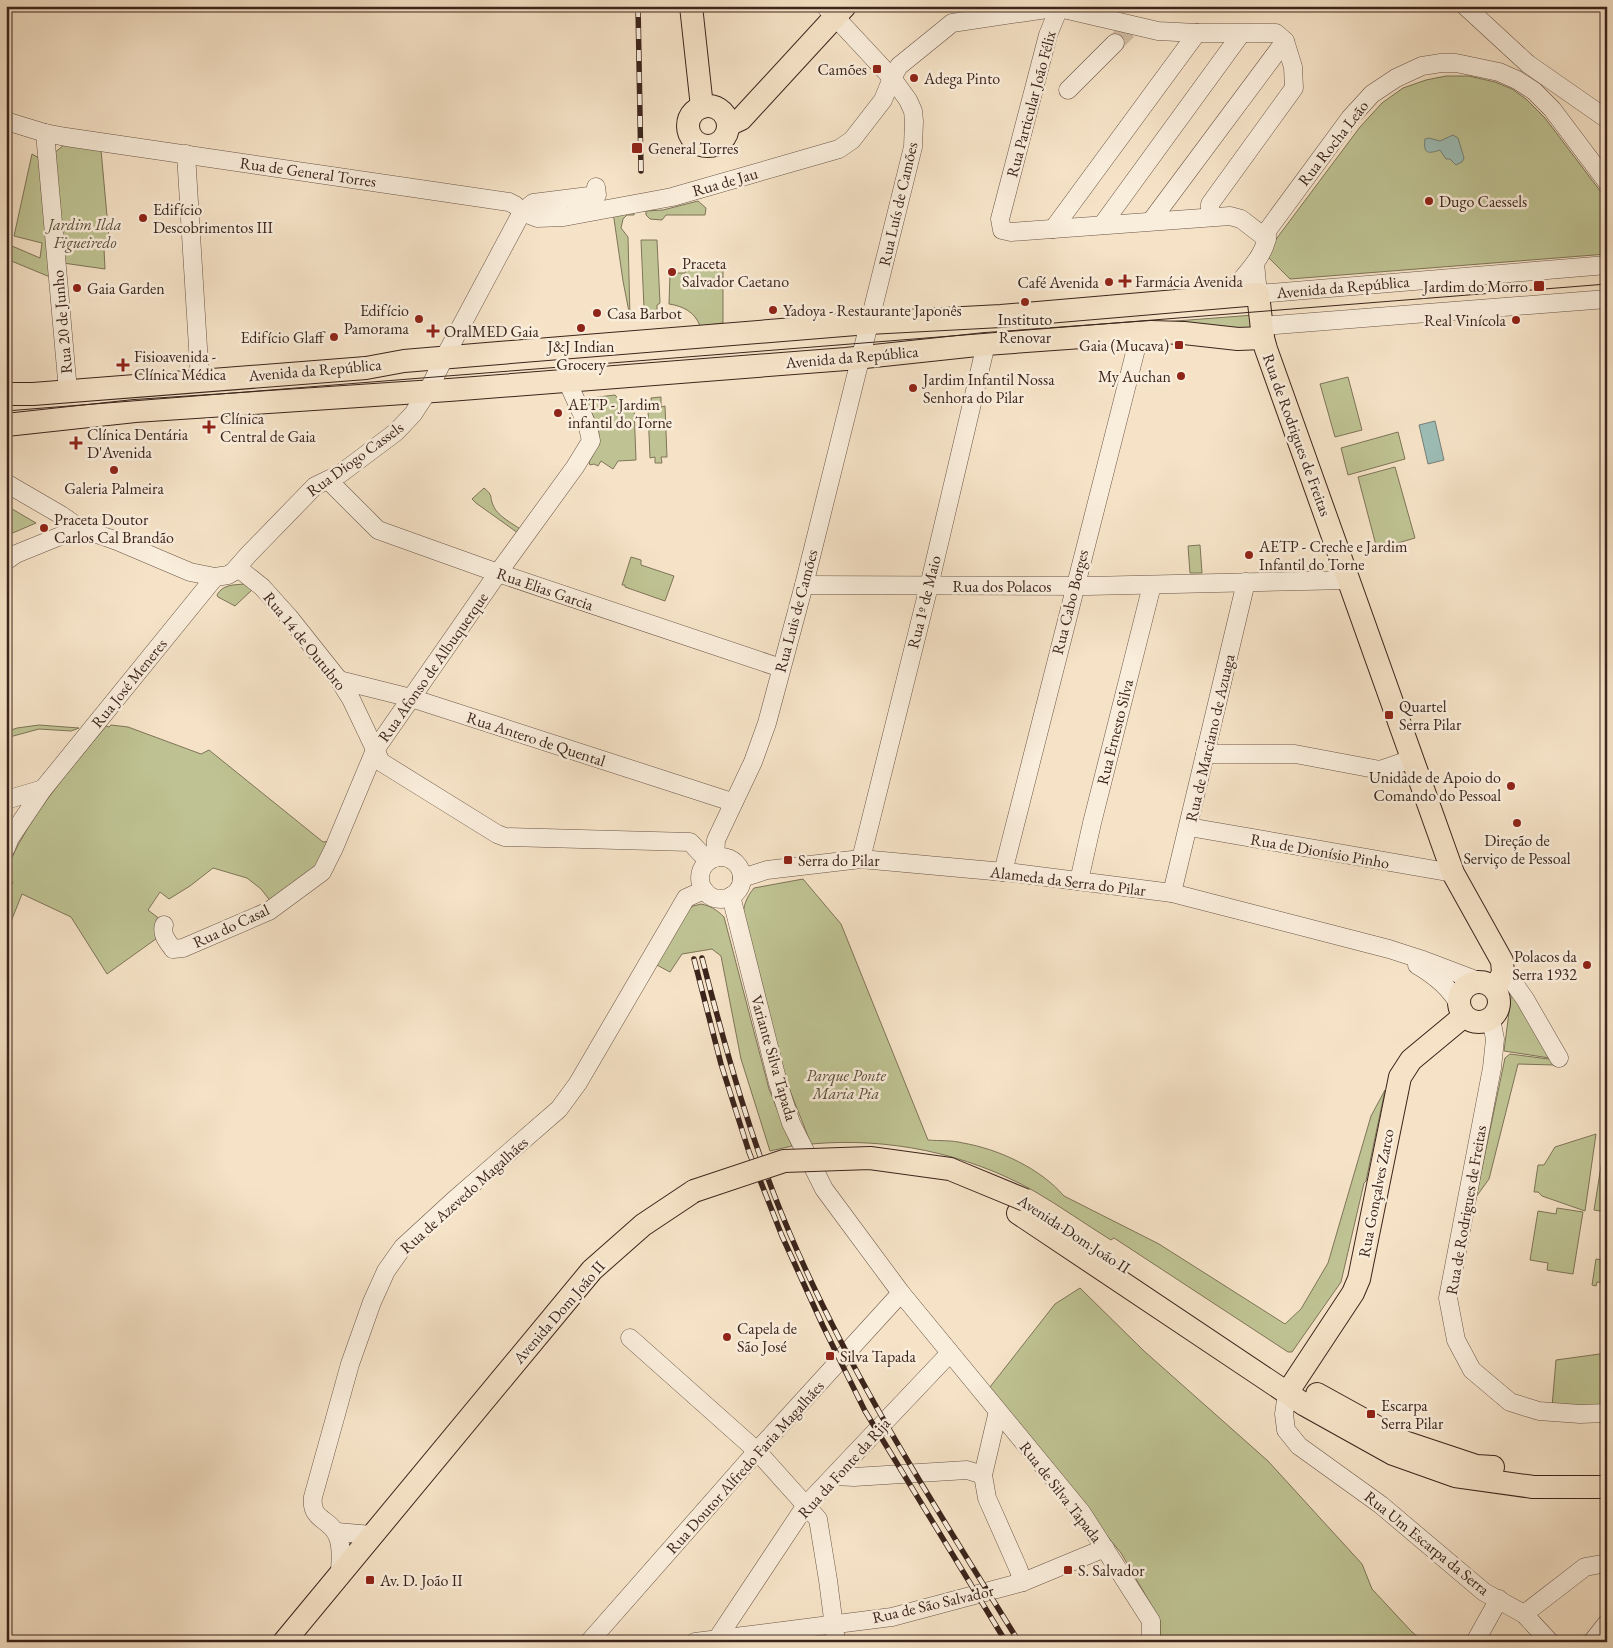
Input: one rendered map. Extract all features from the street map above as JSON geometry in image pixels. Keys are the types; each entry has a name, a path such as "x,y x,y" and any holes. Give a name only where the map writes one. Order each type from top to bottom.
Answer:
{"main road":[{"path":"691,6 702,107"},
{"path":"728,125 740,120 835,10"},
{"path":"712,106 718,108 727,118 728,125 725,136 721,141 710,145 698,143 691,134 689,122 694,112 702,107 712,106"},
{"name":"Avenida da República","path":"6,394 33,394 366,368 404,361 868,323 1001,316 1258,294 1263,332 1238,340 1181,333 1140,333 986,344 860,357 567,381 135,411 6,424"},
{"path":"1140,333 1148,304"},
{"name":"Rua de Rodrigues de Freitas","path":"1263,332 1452,873 1502,961 1503,968"},
{"path":"1487,985 1500,1002 1496,1014 1491,1019 1480,1022 1468,1020 1461,1010 1461,992 1466,986 1487,985 1500,980 1503,968"},
{"name":"Rua Gonçalves Zarco","path":"1291,1387 1353,1293 1359,1279 1400,1077 1411,1060 1461,1010"},
{"name":"Avenida Dom João II","path":"294,1640 340,1574 592,1270 643,1225 697,1198 787,1176 869,1172 946,1184 1022,1206 1291,1387"},
{"name":"Avenida Dom João II","path":"294,1640 602,1280 697,1198"},
{"path":"1291,1387 1404,1442 1476,1466 1535,1472 1607,1472"},
{"path":"1291,1387 1305,1405 1393,1454 1455,1476 1533,1487 1607,1487"}],"street":[{"path":"1465,6 1528,64 1607,119"},
{"path":"1063,7 1158,31 1241,34 1276,33 1285,41 1293,67 1294,88 1210,204 1210,217"},
{"name":"Rua de Jau","path":"522,212 536,218 564,217 630,203 672,197 839,149 852,140 883,100 899,66 952,23 1063,7"},
{"name":"Rua Particular João Félix","path":"1063,7 1048,35 1000,219 1002,230 1011,232 1230,216 1241,218 1267,239"},
{"name":"Rua Luís de Camões","path":"835,10 908,100 912,111 914,133 860,357"},
{"path":"1053,229 1197,33"},
{"path":"1102,225 1241,34"},
{"path":"1151,221 1285,41"},
{"path":"1068,90 1115,43"},
{"path":"1456,64 1462,58 1477,58 1518,70 1528,64"},
{"name":"Rua Rocha Leão","path":"1226,298 1255,263 1267,239 1266,231 1350,118 1372,94 1396,78 1422,66 1440,63 1456,64 1499,72 1517,80 1534,91 1552,109 1607,182"},
{"name":"Rua de General Torres","path":"6,121 45,133 485,198 512,203 522,212"},
{"name":"Rua 20 de Junho","path":"45,133 68,391"},
{"path":"186,154 200,380"},
{"path":"428,391 522,212 533,203 597,195 596,187"},
{"path":"1255,263 1258,294"},
{"name":"Avenida da República","path":"1258,294 1607,265"},
{"name":"Avenida da República","path":"1263,332 1607,299"},
{"name":"Rua Cabo Borges","path":"1003,872 1074,586 1140,333"},
{"name":"Rua 1º de Maio","path":"861,859 929,586 986,344"},
{"name":"Rua Luis de Camões","path":"712,860 716,840 760,743 804,585 860,357"},
{"name":"Rua Afonso de Albuquerque","path":"376,750 498,573 575,467 591,441 588,427 567,381"},
{"name":"Rua Diogo Cassels","path":"238,568 248,555 315,486 340,474 396,432 413,414 428,391"},
{"name":"Rua Elias Garcia","path":"328,480 378,530 498,573 781,668"},
{"path":"6,483 80,528 117,541 190,572 215,577 228,575 238,568"},
{"path":"6,561 16,554 80,528"},
{"name":"Rua 14 de Outubro","path":"238,568 262,587 289,617 339,680 351,699 381,762 497,834 505,837 690,842 712,860"},
{"name":"Rua José Meneres","path":"8,839 43,790 215,577"},
{"name":"Rua dos Polacos","path":"804,585 1074,586 1349,580"},
{"name":"Rua de Marciano de Azuaga","path":"1172,893 1246,582"},
{"name":"Rua Ernesto Silva","path":"1079,880 1152,585"},
{"name":"Rua Antero de Quental","path":"339,680 411,698 732,802"},
{"name":"Rua do Casal","path":"164,925 162,930 172,949 183,948 269,911 322,872 376,750"},
{"path":"1205,754 1295,754 1380,770 1412,759"},
{"path":"6,800 43,790"},
{"name":"Rua de Dionísio Pinho","path":"1189,827 1452,873"},
{"path":"728,858 733,861 742,878 738,889 725,899 713,898 704,890 700,878 704,866 712,860 728,858"},
{"name":"Alameda da Serra do Pilar","path":"742,878 767,870 861,859 1079,880 1172,893 1420,958 1487,985"},
{"name":"Rua de Azevedo Magalhães","path":"337,1532 314,1513 313,1497 350,1364 372,1302 386,1271 403,1247 559,1109 578,1083 686,898 704,890"},
{"name":"Variante Silva Tapada","path":"731,896 778,1082 791,1123 824,1189 901,1293 950,1353"},
{"name":"Alameda da Serra do Pilar","path":"1389,949 1424,969 1442,982 1453,994 1461,1010"},
{"name":"Rua de Rodrigues de Freitas","path":"1503,968 1525,998 1559,1058"},
{"name":"Rua de Rodrigues de Freitas","path":"1491,1019 1495,1039 1494,1054 1448,1298 1456,1340 1472,1370 1510,1402 1539,1411 1580,1414 1607,1413"},
{"name":"Rua Doutor Alfredo Faria Magalhães","path":"590,1642 757,1451 901,1293"},
{"path":"630,1338 757,1451 818,1519 836,1642"},
{"name":"Rua de Silva Tapada","path":"950,1353 1082,1513 1150,1621 1151,1642"},
{"name":"Rua da Fonte da Rija","path":"716,1640 806,1505 950,1353"},
{"name":"Rua Um Escarpa da Serra","path":"1291,1387 1284,1414 1286,1430 1299,1446 1381,1505 1484,1592 1524,1614 1550,1642"},
{"path":"998,1411 984,1475 987,1498 1023,1582"},
{"path":"834,1476 854,1477 967,1470 984,1475"},
{"path":"340,1574 341,1545 337,1532 372,1535"},
{"name":"Rua de São Salvador","path":"695,1642 892,1616 1023,1582 1105,1548"},
{"path":"1524,1614 1585,1567 1607,1563"},
{"path":"1475,1642 1499,1599"},
{"path":"1592,1642 1607,1623"}],"green space":[{"name":"Jardim do Morro","path":"1446,76 1469,76 1495,82 1512,89 1526,99 1545,118 1607,200 1607,254 1290,279 1265,254 1360,127 1382,103 1403,88 1426,80"},
{"name":"Jardim Ilda Figueiredo","path":"65,144 101,150 110,249 104,249 105,269 63,263 53,154"},
{"path":"32,154 39,158 50,277 9,260 12,246 40,258 42,243 14,236"},
{"path":"698,201 706,208 705,215 666,215 662,220 650,219 646,215 646,211 663,210"},
{"path":"634,210 634,215 627,215 623,219 621,228 628,237 630,317 613,212"},
{"path":"641,240 657,240 660,303 657,305 657,317 648,317 647,307 644,308"},
{"path":"718,262 723,262 723,323 700,326 688,310 669,304 670,273 685,273 686,269 718,268"},
{"path":"1254,315 1251,326 1247,329 1150,323"},
{"path":"1348,377 1362,430 1335,437 1320,384"},
{"path":"615,395 621,402 634,407 636,460 618,461 613,469 601,461 598,466 590,465 589,462 597,446 599,433 595,420 586,404 590,398"},
{"path":"661,397 661,407 665,406 667,457 661,457 662,463 655,463 655,457 650,458 648,410 652,409 651,398"},
{"path":"1398,432 1405,459 1348,475 1341,448"},
{"path":"1395,467 1415,538 1377,549 1358,477"},
{"path":"484,488 490,495 498,513 520,529 518,533 472,499"},
{"path":"7,506 36,523 8,535"},
{"path":"1200,545 1202,573 1190,573 1188,546"},
{"path":"631,557 641,560 641,565 674,576 665,601 622,585"},
{"path":"245,584 254,588 235,606 217,595 219,591 226,587"},
{"path":"39,725 79,728 71,731 39,729 6,738 6,732 17,728"},
{"path":"111,725 128,727 201,754 209,750 323,842 331,841 320,869 272,903 261,889 247,878 213,868 169,899 160,892 148,910 161,920 160,936 107,974 71,917 22,894 10,924 6,923 6,898 13,882 6,878 6,873 18,845 59,783 106,726 109,727"},
{"name":"Parque Ponte Maria Pia","path":"803,879 841,924 928,1140 954,1141 976,1146 1018,1161 1043,1177 1064,1196 1159,1244 1285,1324 1301,1309 1328,1263 1371,1116 1385,1090 1366,1181 1341,1282 1292,1352 1288,1352 1114,1238 1111,1240 1044,1197 1008,1178 954,1158 926,1151 869,1143 811,1144 787,1083 743,919 746,902 754,888"},
{"path":"701,904 714,909 724,917 769,1089 792,1146 770,1151 741,1059 721,956 712,949 682,954 670,972 655,964 686,911 693,906"},
{"path":"1512,989 1556,1059 1504,1051"},
{"path":"1510,1054 1556,1060 1554,1065 1518,1064 1489,1179 1476,1197 1505,1058"},
{"path":"1607,1129 1607,1212 1594,1210"},
{"path":"1596,1134 1585,1211 1534,1192 1538,1165 1544,1165 1555,1147"},
{"path":"1557,1208 1583,1212 1573,1274 1547,1270 1548,1263 1530,1260 1538,1211 1556,1214"},
{"path":"1596,1259 1602,1260 1601,1264 1607,1265 1607,1283 1597,1282 1596,1286 1592,1285"},
{"path":"1080,1288 1144,1351 1268,1461 1362,1564 1372,1589 1412,1632 1424,1642 1160,1642 1160,1620 1121,1553 1057,1475 990,1387 1055,1304"},
{"path":"1607,1353 1607,1405 1552,1407 1556,1360"}],"water":[{"path":"1453,135 1458,138 1464,158 1462,162 1456,165 1450,159 1446,159 1440,150 1427,152 1425,139 1429,138 1440,141"},
{"path":"1435,421 1444,460 1428,464 1419,425"}],"tunnel":[{"path":"1115,43 1133,25"}],"tram line":[{"path":"6,411 1607,284"}],"railway":[{"path":"638,6 641,171"},
{"path":"702,958 730,1063 752,1132 776,1200 814,1287 840,1340 897,1442 1019,1642"},
{"path":"694,959 721,1064 749,1152 782,1236 823,1326 865,1411 1006,1642"}],"place":[{"name":"Camões","path":"877,69"},
{"name":"Adega Pinto","path":"914,78"},
{"name":"General Torres","path":"637,148"},
{"name":"Dugo Caessels","path":"1429,201"},
{"name":"Edifício Descobrimentos III","path":"143,218"},
{"name":"Praceta Salvador Caetano","path":"672,272"},
{"name":"Farmácia Avenida","path":"1125,281"},
{"name":"Café Avenida","path":"1109,282"},
{"name":"Jardim do Morro","path":"1539,286"},
{"name":"Gaia Garden","path":"77,288"},
{"name":"Instituto Renovar","path":"1025,302"},
{"name":"Yadoya - Restaurante Japonês","path":"773,310"},
{"name":"Casa Barbot","path":"597,313"},
{"name":"Edifício Pamorama","path":"419,319"},
{"name":"Real Vinícola","path":"1516,320"},
{"name":"J&J Indian Grocery","path":"581,328"},
{"name":"OralMED Gaia","path":"433,331"},
{"name":"Edifício Glaff","path":"334,337"},
{"name":"Gaia (Mucava)","path":"1179,345"},
{"name":"Fisioavenida - Clínica Médica","path":"123,365"},
{"name":"My Auchan","path":"1181,376"},
{"name":"Jardim Infantil Nossa Senhora do Pilar","path":"913,388"},
{"name":"AETP - Jardim infantil do Torne","path":"558,413"},
{"name":"Clínica Central de Gaia","path":"209,427"},
{"name":"Clínica Dentária D'Avenida","path":"76,443"},
{"name":"Galeria Palmeira","path":"114,470"},
{"name":"Praceta Doutor Carlos Cal Brandão","path":"44,528"},
{"name":"AETP - Creche e Jardim Infantil do Torne","path":"1249,555"},
{"name":"Quartel Serra Pilar","path":"1389,715"},
{"name":"Unidade de Apoio do Comando do Pessoal","path":"1511,786"},
{"name":"Direção de Serviço de Pessoal","path":"1517,823"},
{"name":"Serra do Pilar","path":"788,860"},
{"name":"Polacos da Serra 1932","path":"1587,965"},
{"name":"Capela de São José","path":"727,1337"},
{"name":"Silva Tapada","path":"830,1356"},
{"name":"Escarpa Serra Pilar","path":"1371,1414"},
{"name":"S. Salvador","path":"1068,1570"},
{"name":"Av. D. João II","path":"370,1580"}]}
